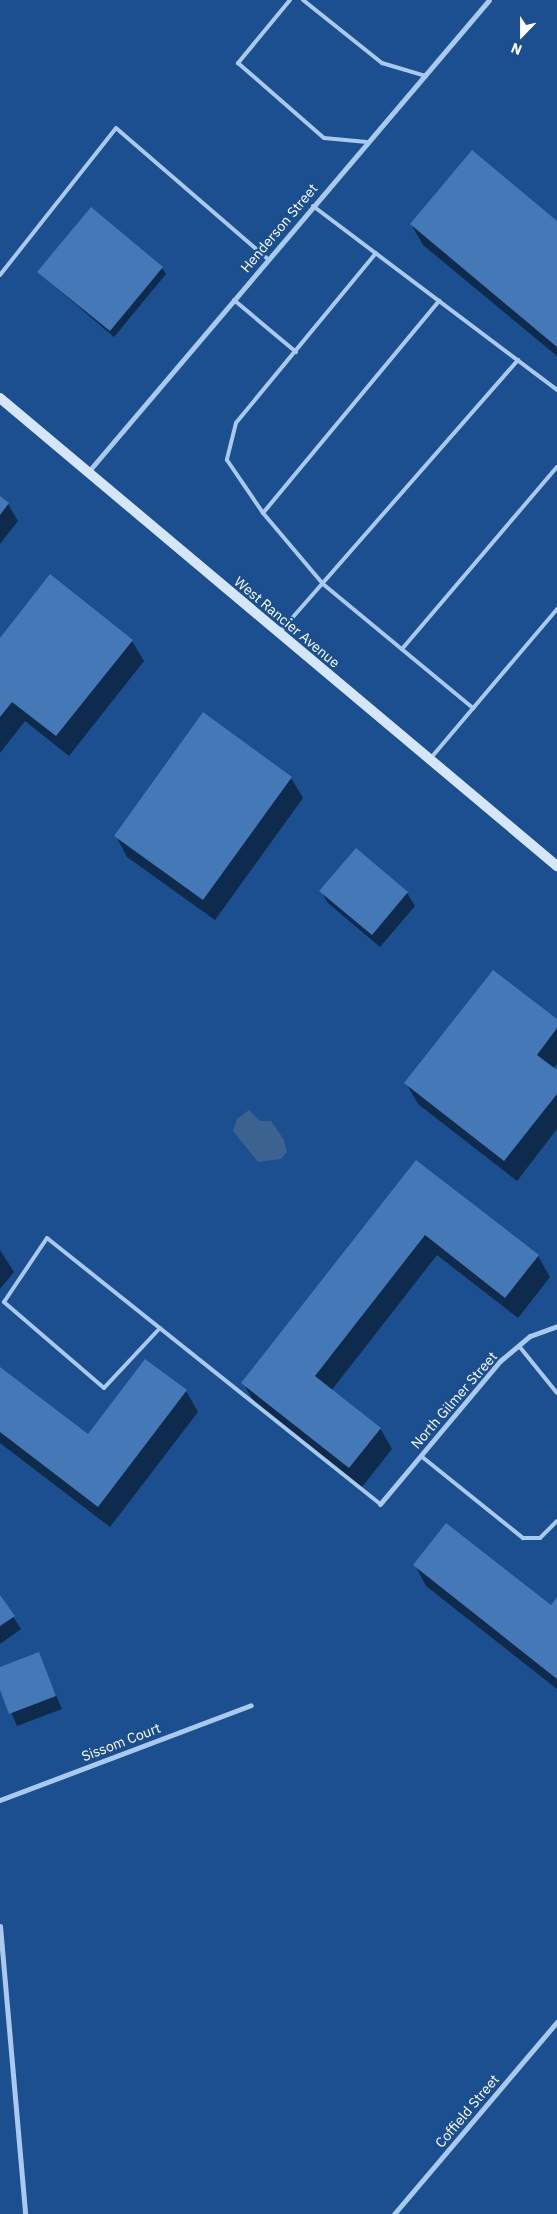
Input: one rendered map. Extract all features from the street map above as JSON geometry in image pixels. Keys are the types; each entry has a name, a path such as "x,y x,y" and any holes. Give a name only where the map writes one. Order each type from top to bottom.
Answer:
{"main road":[{"name":"West Rancier Avenue","path":"0,398 557,866"}],"street":[{"name":"Henderson Street","path":"88,472 489,0"},
{"name":"North Gilmer Street","path":"380,1504 500,1361 530,1336 557,1326"},
{"name":"Sissom Court","path":"0,1800 251,1705"},
{"path":"0,1926 24,2214"},
{"name":"Coffield Street","path":"394,2214 557,2022"}],"lane":[{"path":"290,0 238,63 324,138 367,142"},
{"path":"303,0 382,63 426,76"},
{"path":"0,275 116,128 268,259"},
{"path":"313,206 557,390"},
{"path":"376,253 236,423 227,460 263,513 323,584 473,708"},
{"path":"234,300 296,352"},
{"path":"263,513 439,301"},
{"path":"280,633 518,360"},
{"path":"402,649 557,467"},
{"path":"430,759 557,609"},
{"path":"160,1328 104,1388 4,1302 47,1238 160,1328 380,1504"},
{"path":"518,1346 557,1393"},
{"path":"421,1456 523,1538 540,1538 557,1521"}],"water":[{"path":"249,1110 260,1121 271,1121 284,1140 287,1152 281,1159 258,1162 233,1131 237,1119"}],"building":[{"path":"472,150 557,221 557,347 410,224"},
{"path":"91,207 163,267 110,331 37,272"},
{"path":"0,496 9,503 0,515"},
{"path":"50,574 133,640 56,736 12,702 0,717 0,638"},
{"path":"203,712 292,777 203,900 114,836"},
{"path":"356,848 408,892 372,935 319,891"},
{"path":"493,970 557,1019 557,1028 537,1055 557,1070 557,1094 504,1161 404,1083"},
{"path":"416,1160 539,1255 505,1298 425,1235 315,1376 381,1428 349,1468 241,1383"},
{"path":"145,1359 187,1390 98,1507 0,1432 0,1367 88,1434"},
{"path":"446,1523 551,1605 557,1597 557,1679 413,1565"},
{"path":"0,1595 15,1616 0,1626"},
{"path":"39,1652 56,1696 9,1714 0,1690 0,1667"}]}
